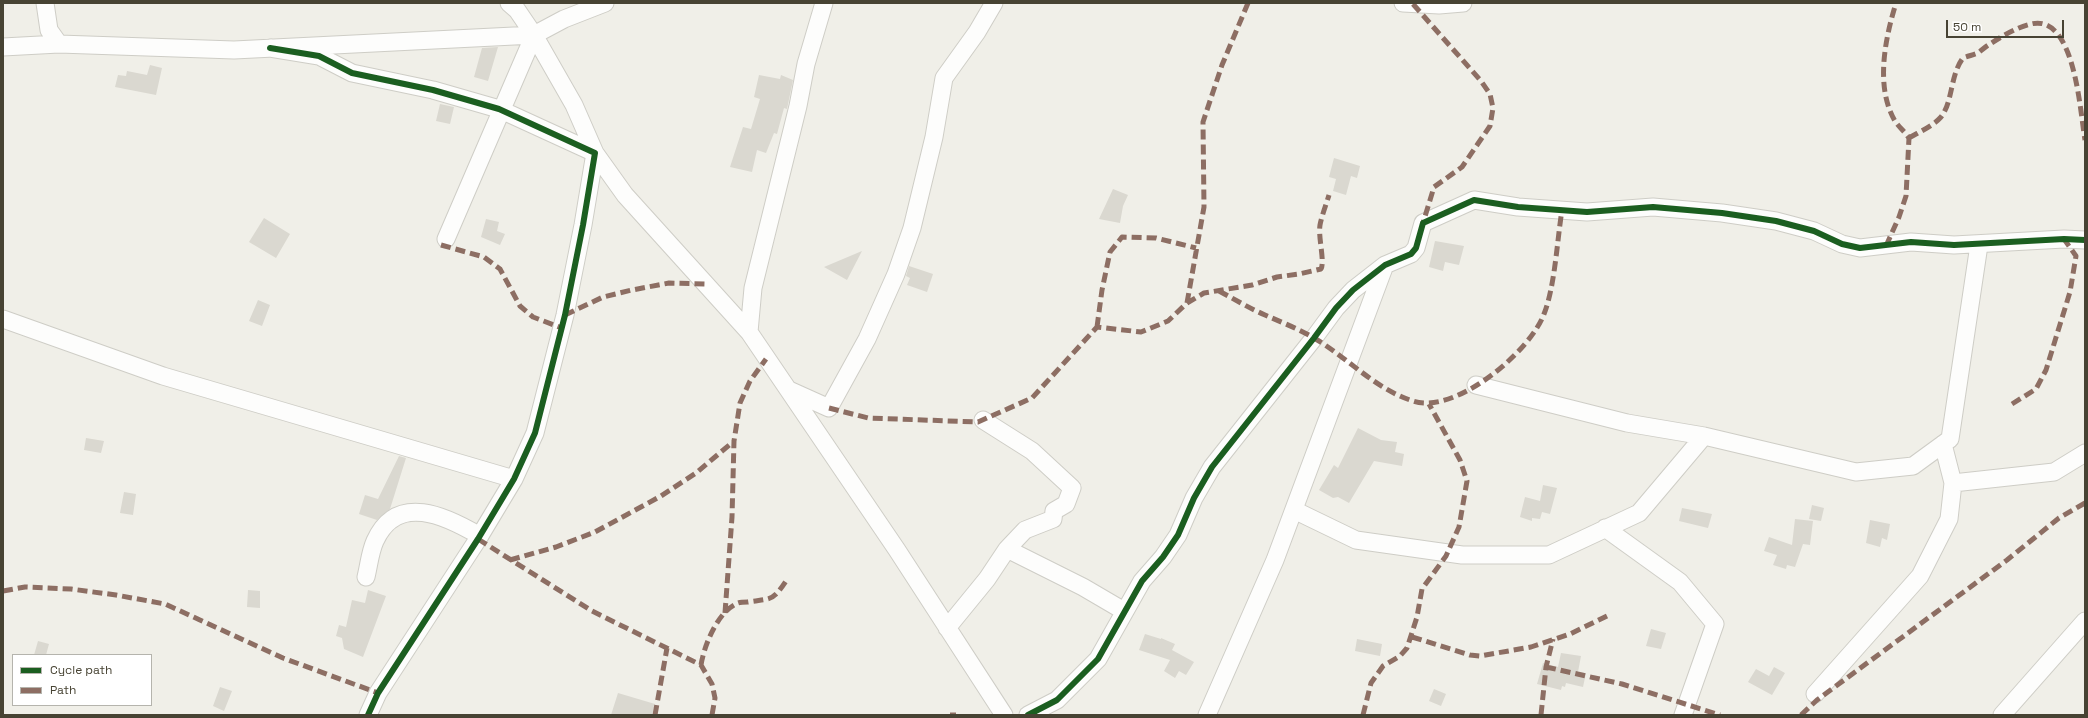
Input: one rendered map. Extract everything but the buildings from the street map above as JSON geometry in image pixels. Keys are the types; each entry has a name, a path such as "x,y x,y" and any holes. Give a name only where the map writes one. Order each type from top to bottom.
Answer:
{"street":[{"path":"45,3 48,30 59,44"},
{"path":"3,47 59,44 234,50 534,35 564,19 605,3"},
{"path":"749,332 754,288 798,106 806,64 824,3"},
{"path":"789,390 829,408 867,339 896,274 912,228 934,137 944,78 977,32 994,3"},
{"path":"1403,3 1439,5 1463,3"},
{"path":"516,5 574,105 595,153 625,195 749,332 1004,715"},
{"path":"446,239 534,35"},
{"path":"270,48 320,56 352,73 433,90 501,109 595,153"},
{"path":"368,715 378,693 480,536 514,479 535,433 565,315 583,225 595,153"},
{"path":"1028,715 1057,700 1098,659 1142,581 1171,545 1194,498 1212,467 1336,308 1354,290 1386,265 1411,254 1416,248 1423,223 1474,200 1518,207 1581,211 1653,208 1722,213 1784,223 1814,231 1842,244 1860,248 1911,242 1979,245 2064,239 2085,240"},
{"path":"1476,385 1627,423 1704,436 1856,472 1913,466 1950,439 1979,245"},
{"path":"1208,715 1275,560 1386,265"},
{"path":"3,319 163,376 514,479"},
{"path":"947,628 987,579 1007,549 1025,530 1053,519 1054,511 1066,504 1072,488 1032,451 983,420"},
{"path":"1294,510 1356,540 1462,555 1550,555 1638,513 1704,436"},
{"path":"1815,694 1920,576 1949,519 1953,483 1943,444"},
{"path":"1953,483 2054,472 2085,453"},
{"path":"366,577 371,554 377,537 385,526 403,513 422,511 457,524 480,536"},
{"path":"1605,528 1680,582 1715,624 1683,715"},
{"path":"1007,549 1083,587 1124,612"},
{"path":"2002,715 2085,621"}],"marked path":[{"path":"1187,303 1204,207 1203,122 1222,65 1248,3"},
{"path":"1886,246 1899,217 1906,196 1909,138 1895,121 1889,108 1885,93 1884,63 1888,32 1896,3"},
{"path":"1413,4 1481,81 1490,94 1493,108 1490,126 1462,167 1434,187 1423,223"},
{"path":"1909,138 1930,126 1941,117 1948,104 1956,72 1963,58 1978,53 2005,35 2031,24 2046,25 2057,34 2066,48 2073,67 2085,140"},
{"path":"829,408 868,418 978,422 1032,398 1097,327 1141,332 1168,321 1187,303 1204,293 1252,285 1277,277 1321,269 1320,225 1329,195"},
{"path":"1219,291 1314,338 1374,381 1399,396 1413,401 1430,403 1449,399 1469,390 1489,377 1524,346 1536,329 1544,314 1551,290 1562,210"},
{"path":"1097,327 1102,290 1110,252 1122,237 1156,238 1196,248"},
{"path":"2012,404 2036,389 2046,370 2070,292 2076,256 2064,239"},
{"path":"441,245 484,257 500,269 520,306 533,317 562,328"},
{"path":"565,315 603,297 632,290 669,283 706,284"},
{"path":"725,613 732,517 734,441 740,403 750,381 766,359"},
{"path":"1363,715 1371,683 1383,666 1400,656 1407,648 1417,617 1422,589 1446,556 1459,527 1467,481 1460,460 1429,404"},
{"path":"510,560 556,547 595,532 661,496 696,473 734,441"},
{"path":"1801,715 1817,700 2007,560 2059,518 2085,503"},
{"path":"478,539 592,611 701,665 712,684 715,698 712,715"},
{"path":"701,665 712,631 717,622 729,608 739,603 771,598 778,593 786,581"},
{"path":"3,591 25,587 71,589 165,604 283,658 378,693"},
{"path":"1412,637 1470,655 1480,656 1531,647 1570,634 1607,616"},
{"path":"1541,715 1546,667 1553,639"},
{"path":"655,715 667,648"},
{"path":"1546,667 1622,684 1720,715"},
{"path":"950,715 956,715"}],"cycle path":[{"path":"270,48 319,56 352,73 433,90 499,109 595,153 583,225 565,315 535,433 514,479 478,539 378,693 368,715"},
{"path":"1028,715 1057,700 1098,659 1142,581 1163,557 1178,535 1194,498 1212,467 1336,308 1353,290 1385,265 1411,254 1416,248 1423,223 1474,200 1518,207 1587,212 1653,207 1722,213 1776,221 1814,231 1842,244 1860,248 1911,242 1954,245 2064,239 2085,240"}]}
